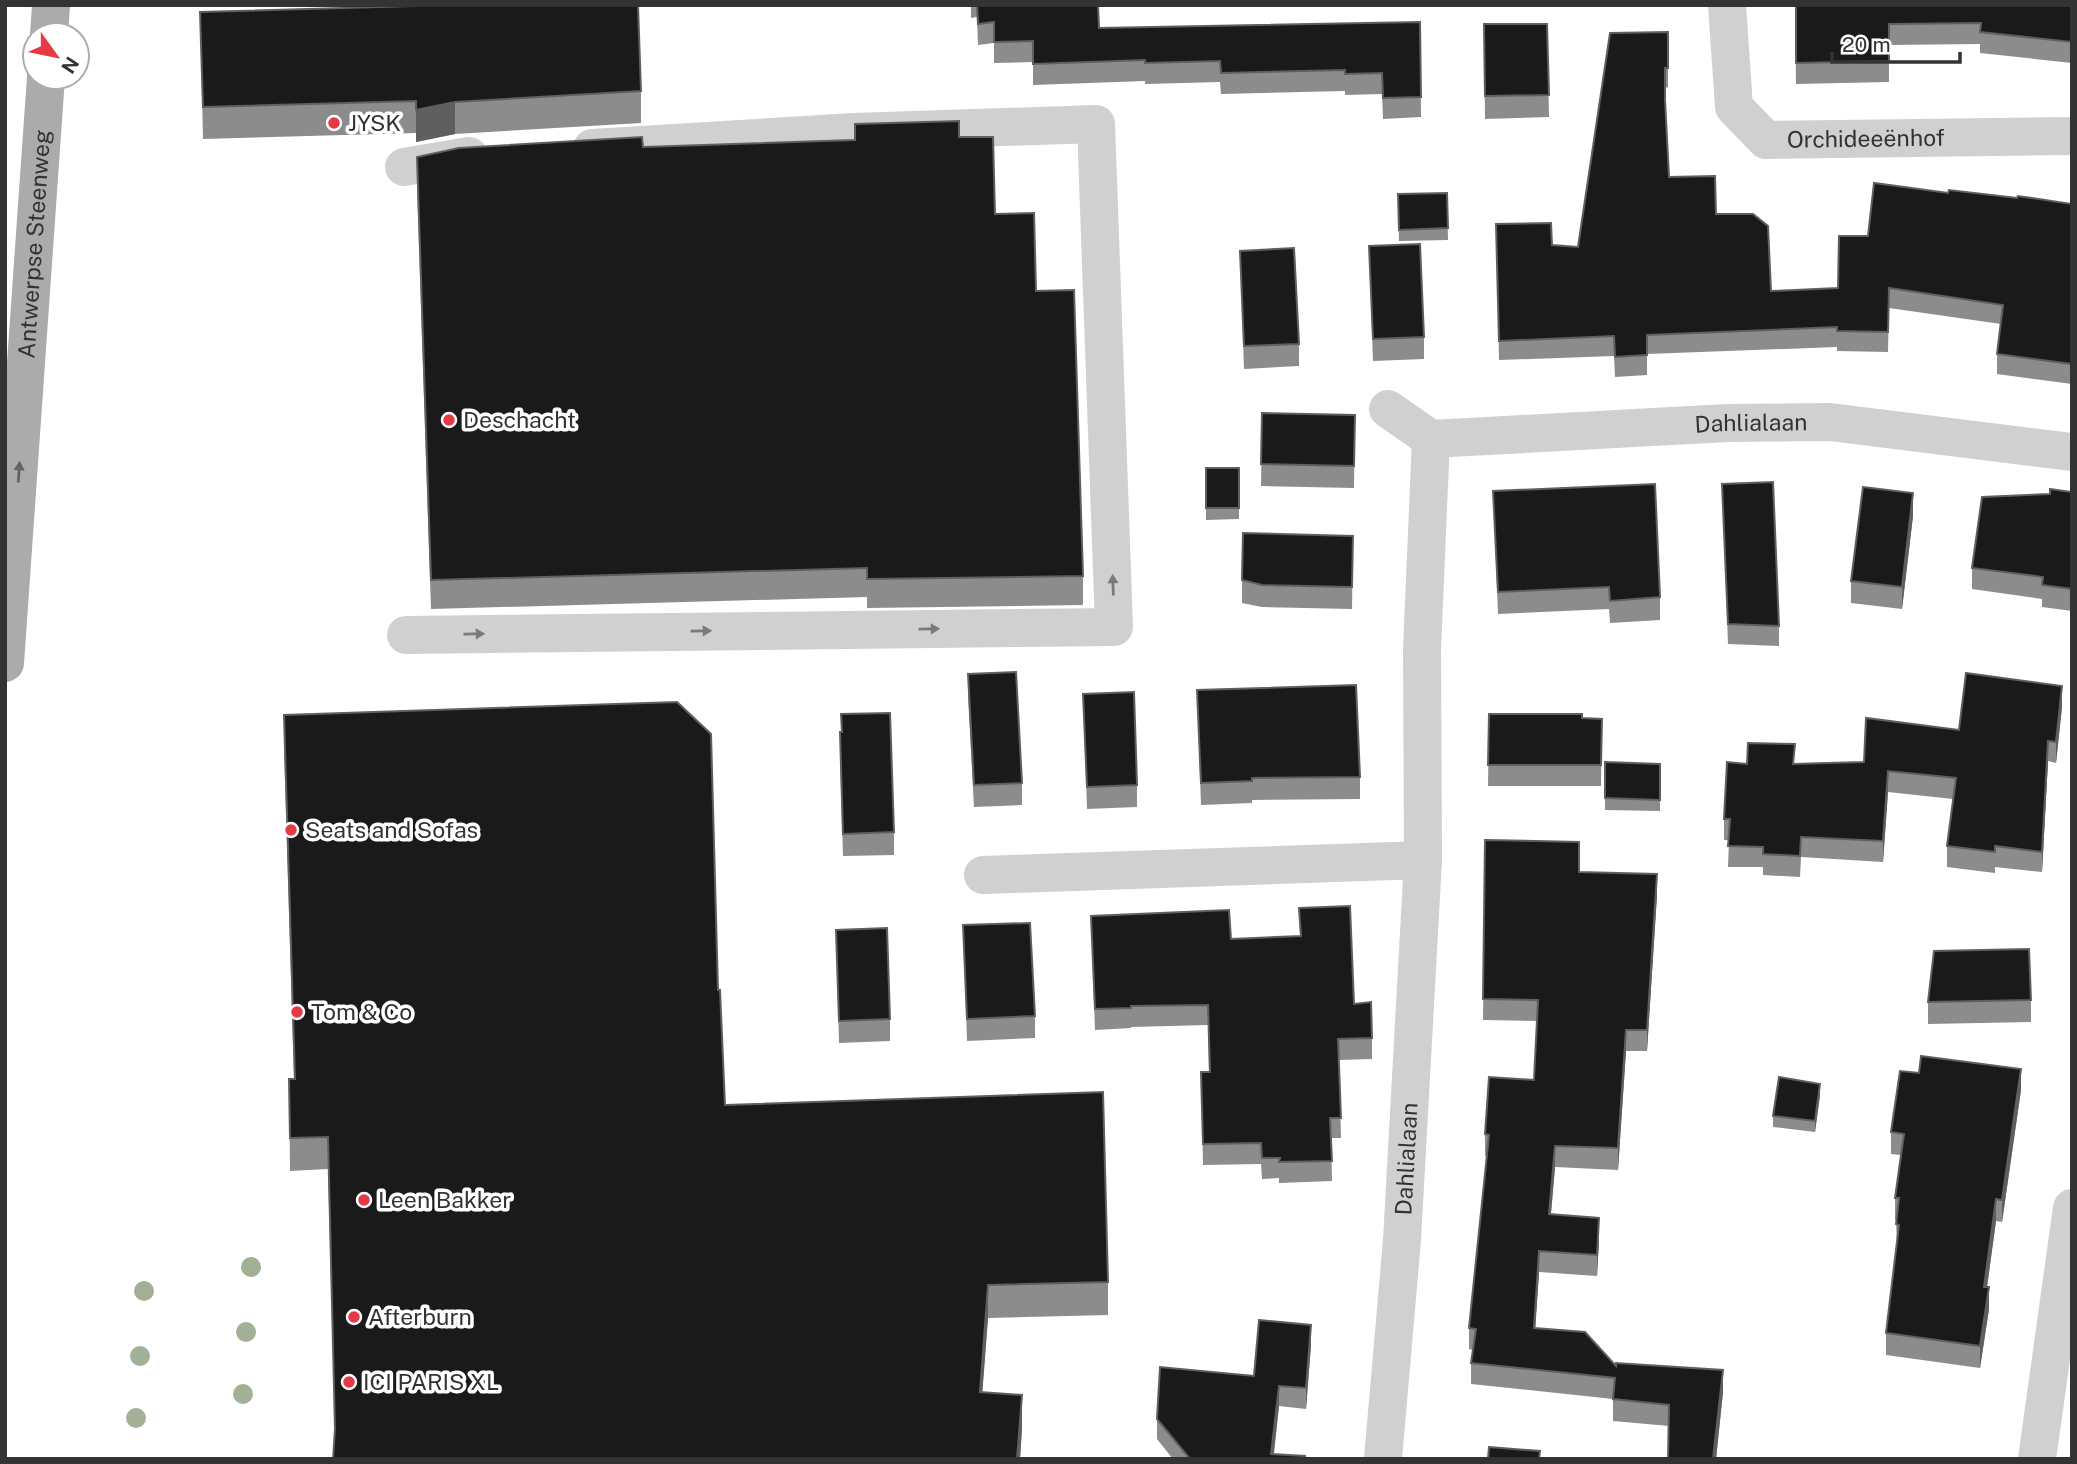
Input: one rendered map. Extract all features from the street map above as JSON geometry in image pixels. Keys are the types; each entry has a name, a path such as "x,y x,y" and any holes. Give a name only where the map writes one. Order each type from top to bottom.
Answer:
{"main road":[{"name":"Antwerpse Steenweg","path":"5,663 45,91"}],"street":[{"name":"Orchideeënhof","path":"1727,5 1734,107 1766,140 2072,136"},
{"path":"405,635 1114,626 1096,124 854,132 552,150"},
{"path":"404,167 456,156 497,154"},
{"path":"1388,409 1430,439"},
{"name":"Dahlialaan","path":"1383,1459 1402,1240 1423,860 1422,649 1430,439 1727,423 1830,422 2072,452"},
{"path":"983,875 1423,860"},
{"path":"2037,1459 2072,1208"}],"building":[{"path":"450,5 638,5 641,91 455,102 416,110 416,101 203,107 200,12"},
{"path":"977,5 1098,5 1099,28 1420,22 1421,97 1383,98 1382,73 1345,74 1345,70 1221,73 1220,61 1145,63 1145,60 1033,64 1033,41 994,42 994,22 978,24"},
{"path":"1796,5 2072,5 2072,42 1980,32 1981,23 1889,24 1889,61 1796,63"},
{"path":"1484,24 1547,24 1549,95 1485,96"},
{"path":"1668,32 1665,100 1669,177 1715,176 1716,214 1753,214 1768,226 1771,291 1838,288 1839,236 1868,236 1874,183 1948,193 1949,190 2018,196 2072,204 2072,364 1997,354 2003,305 1889,288 1888,332 1837,331 1837,327 1647,335 1647,355 1615,357 1614,336 1499,341 1496,224 1551,223 1552,245 1578,247 1610,33"},
{"path":"959,121 959,137 993,137 995,214 1034,213 1036,291 1074,290 1083,576 867,579 867,568 431,580 417,157 459,148 642,137 643,147 855,140 855,124"},
{"path":"1447,193 1448,228 1399,230 1398,194"},
{"path":"1420,244 1424,337 1373,339 1369,246"},
{"path":"1294,248 1299,344 1244,346 1240,251"},
{"path":"1262,413 1355,415 1354,466 1261,464"},
{"path":"1206,468 1239,468 1239,508 1206,508"},
{"path":"1773,482 1779,626 1728,624 1722,484"},
{"path":"1655,484 1660,597 1610,601 1609,587 1498,592 1493,491"},
{"path":"1863,487 1913,493 1902,587 1851,581"},
{"path":"2050,489 2072,492 2072,589 2042,585 2043,577 1972,568 1982,497 2050,494"},
{"path":"1243,533 1353,536 1352,587 1262,585 1242,580"},
{"path":"1016,672 1022,783 974,785 968,674"},
{"path":"1966,673 2062,686 2056,742 2048,741 2042,852 1995,846 1995,852 1947,846 1956,778 1888,771 1883,841 1801,837 1800,856 1763,854 1763,847 1728,846 1730,819 1724,819 1727,762 1747,764 1748,743 1795,744 1793,764 1864,762 1866,718 1959,730"},
{"path":"1356,685 1360,777 1252,778 1252,781 1201,783 1197,690"},
{"path":"1134,692 1137,785 1087,787 1083,694"},
{"path":"677,702 711,734 718,990 725,1105 1103,1092 1108,1282 988,1285 980,1392 1022,1395 1017,1459 333,1459 335,1429 328,1137 290,1138 289,1079 295,1079 284,715"},
{"path":"890,713 894,832 843,834 841,714"},
{"path":"1489,714 1582,714 1582,718 1602,719 1601,765 1488,765"},
{"path":"1605,762 1660,764 1660,800 1605,798"},
{"path":"1485,840 1579,842 1579,872 1657,874 1647,1030 1626,1030 1618,1148 1555,1146 1549,1214 1599,1218 1597,1255 1539,1251 1534,1328 1585,1332 1616,1366 1616,1363 1723,1370 1713,1459 1668,1459 1669,1405 1613,1399 1615,1378 1471,1363 1476,1329 1469,1328 1489,1135 1485,1134 1489,1077 1534,1080 1538,1000 1483,999"},
{"path":"1350,906 1354,1004 1371,1002 1372,1038 1338,1039 1341,1118 1330,1118 1332,1161 1279,1162 1280,1158 1262,1158 1261,1143 1203,1144 1201,1072 1210,1072 1208,1005 1095,1009 1091,916 1229,910 1231,939 1301,936 1299,908"},
{"path":"1030,923 1035,1016 967,1019 963,925"},
{"path":"887,928 890,1019 839,1021 836,930"},
{"path":"2029,949 2031,1000 1928,1002 1934,951"},
{"path":"1921,1056 2021,1069 2002,1200 1996,1199 1984,1287 1989,1287 1980,1346 1886,1333 1899,1225 1896,1224 1899,1198 1895,1198 1904,1134 1891,1132 1900,1071 1919,1073"},
{"path":"1779,1077 1820,1084 1815,1121 1773,1116"},
{"path":"1259,1320 1311,1325 1306,1388 1279,1386 1271,1454 1305,1456 1305,1459 1190,1459 1157,1419 1160,1367 1254,1376"},
{"path":"1489,1447 1540,1451 1539,1459 1488,1459"}],"place":[{"name":"JYSK","path":"334,123"},
{"name":"Deschacht","path":"449,420"},
{"name":"Seats and Sofas","path":"291,830"},
{"name":"Tom & Co","path":"297,1012"},
{"name":"Leen Bakker","path":"364,1200"},
{"name":"Afterburn","path":"354,1317"},
{"name":"ICI PARIS XL","path":"349,1382"}]}
